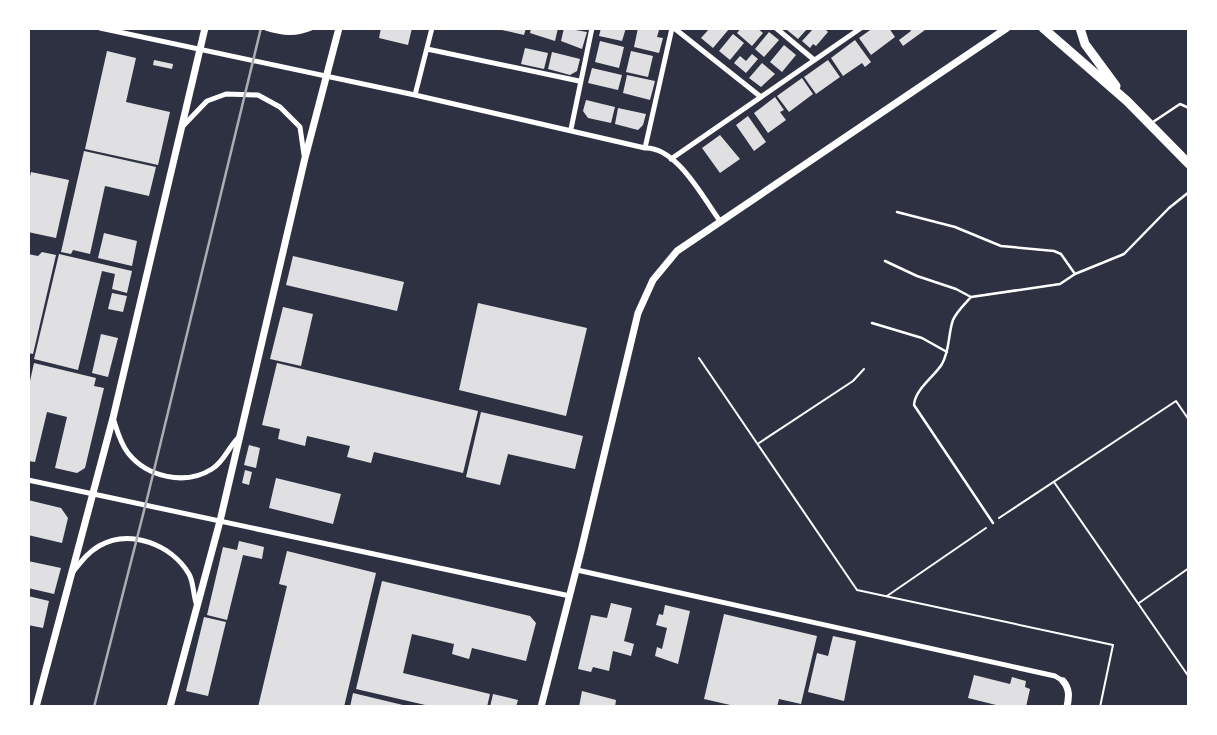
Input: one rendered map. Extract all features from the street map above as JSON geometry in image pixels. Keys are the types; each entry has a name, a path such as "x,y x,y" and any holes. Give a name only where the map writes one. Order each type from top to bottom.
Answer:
{"main road":[{"path":"1043,28 1128,102 1189,164"},
{"path":"1080,28 1085,44 1128,102"}],"street":[{"path":"100,28 654,148 680,165 719,221"},
{"path":"36,707 113,418 205,28"},
{"path":"266,28 286,34 312,28"},
{"path":"170,707 219,521 305,158 339,28"},
{"path":"415,95 432,28"},
{"path":"571,130 592,28"},
{"path":"645,148 673,28 761,97"},
{"path":"776,28 813,59"},
{"path":"671,159 861,28"},
{"path":"541,707 638,313 653,280 677,251 719,221 1007,28"},
{"path":"427,49 579,81"},
{"path":"181,128 207,101 226,94 258,95 280,107 300,127 305,158"},
{"path":"113,418 127,452 148,470 168,477 182,478 211,470 224,460 229,446 239,437"},
{"path":"28,480 569,596"},
{"path":"72,574 87,554 102,544 132,539 152,543 175,556 184,566 191,578 197,606"},
{"path":"576,569 1055,676 1068,686 1067,707"}],"lane":[{"path":"1150,124 1180,104 1189,108"},
{"path":"885,261 971,297 1060,284 1075,274 1125,254 1169,208 1189,192"},
{"path":"897,212 955,227 1001,246 1054,251 1061,254 1075,274"},
{"path":"971,297 954,319 941,366 914,401 914,405 993,523"},
{"path":"872,323 922,338 947,352"}],"path":[{"path":"699,358 857,590 1113,645 1100,707"},
{"path":"758,444 853,380 864,369"},
{"path":"886,597 1176,401 1189,420"},
{"path":"1054,481 1189,677"},
{"path":"1138,604 1189,568"}],"building":[{"path":"381,28 412,28 408,45 379,38"},
{"path":"526,28 524,35 502,30"},
{"path":"531,28 558,28 555,41 530,33"},
{"path":"564,28 587,32 582,49 561,41"},
{"path":"601,28 626,28 622,41 599,36"},
{"path":"638,28 659,30 657,37 663,38 659,53 634,47"},
{"path":"710,28 729,29 713,48 701,38"},
{"path":"741,28 757,28 763,33 752,46 737,33"},
{"path":"808,28 798,39 787,30"},
{"path":"814,28 824,28 828,32 816,46 813,44 810,48 802,41"},
{"path":"873,28 889,28 895,37 871,55 859,38"},
{"path":"909,28 925,30 903,46 899,40 911,31"},
{"path":"769,32 779,40 764,57 755,49"},
{"path":"733,34 744,43 730,60 719,51"},
{"path":"855,40 871,62 865,67 862,63 843,76 831,58"},
{"path":"600,41 624,47 619,68 595,62"},
{"path":"784,45 796,55 782,72 770,62"},
{"path":"525,48 548,53 544,69 521,64"},
{"path":"107,51 136,58 126,102 170,112 158,165 85,149"},
{"path":"631,51 653,56 648,77 626,72"},
{"path":"552,52 580,59 577,71 570,75 548,69"},
{"path":"752,54 758,59 746,73 734,63 740,56 746,61"},
{"path":"154,60 173,64 172,69 153,65"},
{"path":"828,60 840,77 816,94 804,77"},
{"path":"762,63 775,74 761,87 749,78"},
{"path":"592,68 622,75 618,90 588,83"},
{"path":"627,75 655,81 650,100 623,93"},
{"path":"802,78 813,94 789,112 777,96"},
{"path":"775,97 784,110 780,112 786,120 768,133 754,113"},
{"path":"586,100 615,107 611,123 588,118 583,111"},
{"path":"618,108 646,114 643,125 638,130 615,124"},
{"path":"748,116 766,142 754,151 736,125"},
{"path":"720,135 740,159 720,173 702,148"},
{"path":"84,151 156,167 149,196 105,186 90,254 73,250 71,254 61,252"},
{"path":"31,172 69,180 56,238 28,232 28,185"},
{"path":"104,233 137,241 132,266 98,258"},
{"path":"42,252 56,255 33,354 28,353 28,254 38,256"},
{"path":"59,254 132,271 127,293 112,289 115,274 102,271 78,370 34,359"},
{"path":"293,256 404,282 397,311 286,285"},
{"path":"112,293 127,296 123,312 108,309"},
{"path":"478,303 587,328 566,416 459,390"},
{"path":"283,307 313,314 301,366 270,359"},
{"path":"101,334 118,338 108,377 92,373"},
{"path":"34,363 96,378 94,386 104,388 85,468 77,473 55,468 67,417 47,412 35,462 28,461 28,390"},
{"path":"277,363 478,411 463,473 374,452 371,463 347,457 350,446 307,436 305,446 278,439 280,429 262,425"},
{"path":"481,412 583,436 575,469 508,454 500,485 466,477"},
{"path":"249,445 260,448 256,468 244,465"},
{"path":"245,470 252,472 249,485 242,483"},
{"path":"276,478 341,494 333,524 269,508"},
{"path":"28,500 61,508 68,518 62,543 28,535"},
{"path":"239,541 264,547 262,559 243,555 227,620 207,615 223,547 237,550"},
{"path":"287,551 376,573 344,707 258,707 287,586 279,584"},
{"path":"28,561 61,568 54,594 28,588"},
{"path":"382,581 530,616 536,623 526,661 472,648 469,659 452,654 454,644 412,634 403,673 490,694 487,707 434,707 356,689"},
{"path":"28,596 49,601 43,628 28,625"},
{"path":"611,603 632,608 624,641 634,644 631,656 613,651 609,671 593,667 591,672 578,669 591,615 607,618"},
{"path":"665,605 690,611 678,664 655,656 657,647 662,649 667,628 656,625 659,614 663,615"},
{"path":"724,614 817,636 801,704 779,699 777,707 739,707 704,699"},
{"path":"204,617 226,622 208,696 186,691"},
{"path":"833,636 856,641 844,701 808,692 817,653 828,656"},
{"path":"974,675 1010,684 1012,677 1026,681 1025,687 1030,689 1026,707 996,707 968,698"},
{"path":"582,691 616,700 615,707 579,707"},
{"path":"353,693 407,706 407,707 350,707"},
{"path":"493,694 518,700 516,707 490,707"}],"railway":[{"path":"94,707 261,28"}]}
